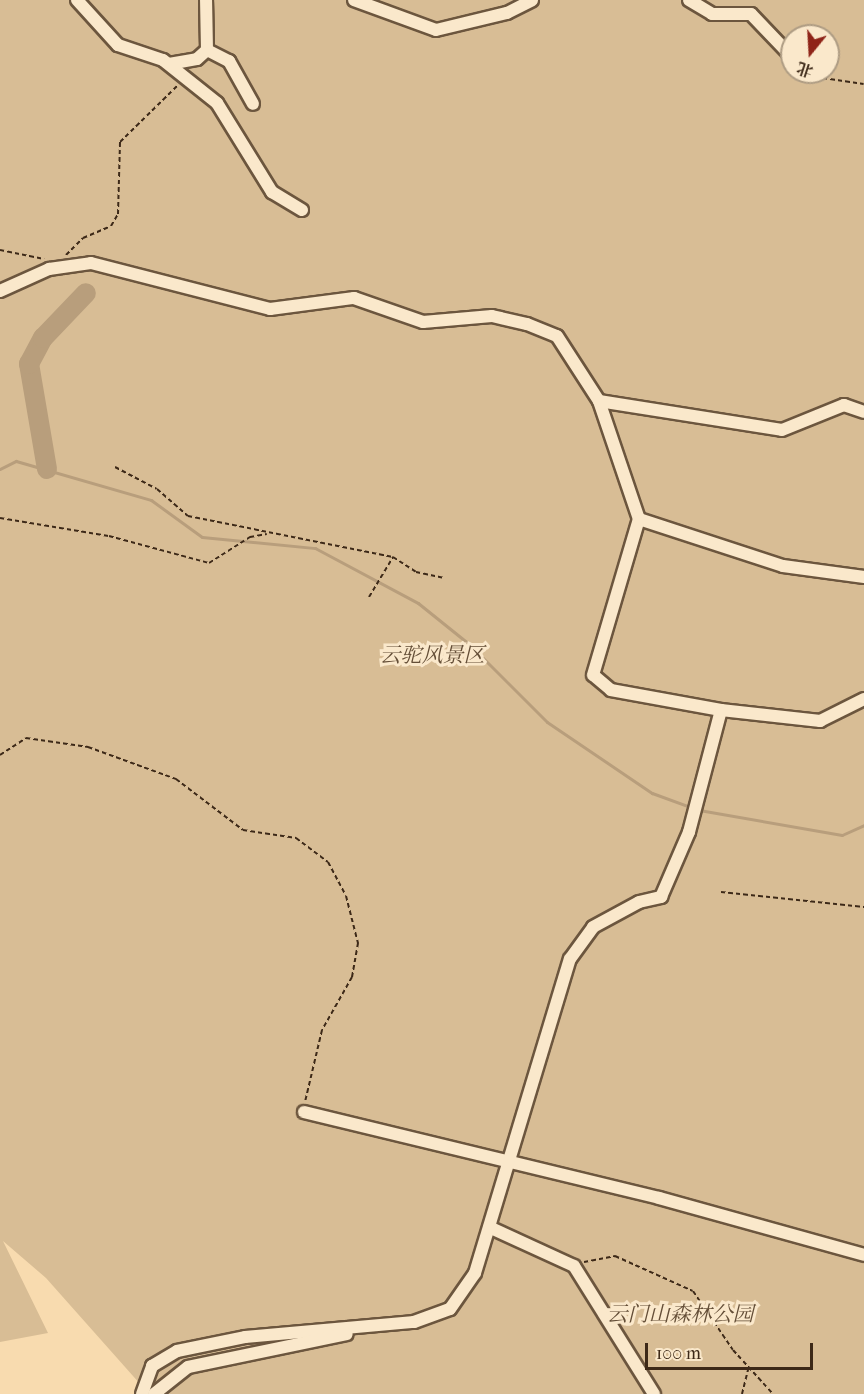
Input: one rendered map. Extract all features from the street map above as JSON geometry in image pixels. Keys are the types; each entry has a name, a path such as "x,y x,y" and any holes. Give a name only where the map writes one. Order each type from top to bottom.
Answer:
{"street":[{"path":"77,0 118,45 169,64 230,119 272,192 302,210"},
{"path":"169,64 197,59 207,50 206,0"},
{"path":"354,0 436,30 507,13 532,0"},
{"path":"689,0 712,14 751,14 780,44"},
{"path":"207,50 229,61 253,104"},
{"path":"0,291 49,269 91,263 270,309 354,298 423,322 492,316 526,324 557,336 599,401 639,519 593,675 610,690 721,710 820,721 864,699"},
{"path":"599,401 782,430 844,405 864,412"},
{"path":"639,519 783,566 864,577"},
{"path":"154,1394 188,1367 450,1309 484,1256 509,1162 570,959 593,927 639,902 661,897 689,832 706,775 721,710"},
{"path":"304,1112 509,1162 864,1255"},
{"path":"490,1228 574,1266 654,1394"},
{"path":"142,1394 152,1366 177,1351 245,1337 381,1325"}],"path":[{"path":"67,267 66,254 83,238 111,226 118,214 120,142 166,100 181,76"},
{"path":"840,83 864,84"},
{"path":"0,250 44,259 49,269"},
{"path":"115,467 157,489 188,516 393,557 417,572 444,578"},
{"path":"0,518 109,536 209,563 240,547 250,537 270,533"},
{"path":"369,597 393,557"},
{"path":"0,755 26,738 88,747 176,779 243,830 296,838 328,862 346,896 358,942 352,977 322,1030 304,1112"},
{"path":"721,892 864,907"},
{"path":"574,1266 615,1256 693,1290 748,1369 773,1394"},
{"path":"742,1394 748,1369"}],"green space":[{"name":"云驼风景区","path":"0,0 864,0 864,1394 149,1394 46,1278 3,1241 48,1333 0,1342"}],"waterway":[{"path":"47,469 29,364 43,338 86,293"},
{"path":"0,469 16,461 151,500 202,537 315,548 418,603 469,644 547,722 652,793 693,808"},
{"path":"699,810 842,835 864,825"}],"park label":[{"name":"云门山森林公园","path":"680,1314"}]}
